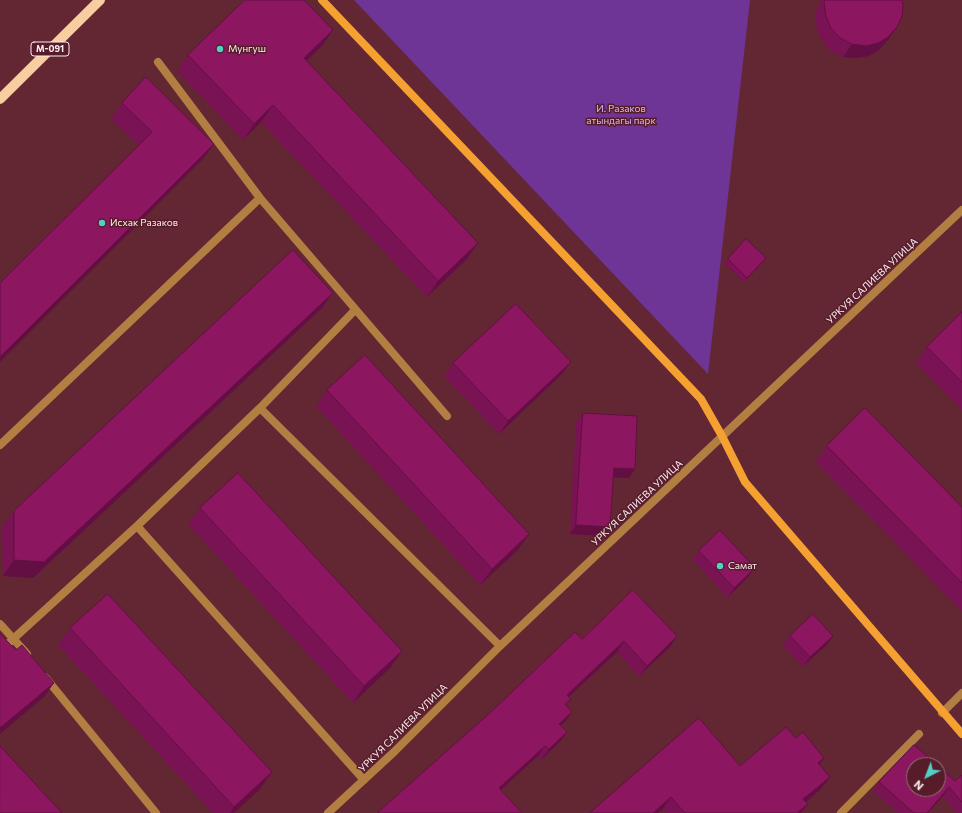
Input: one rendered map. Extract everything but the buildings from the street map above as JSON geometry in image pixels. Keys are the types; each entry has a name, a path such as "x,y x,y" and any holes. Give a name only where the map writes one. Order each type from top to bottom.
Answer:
{"main road":[{"name":"М-091","path":"0,99 100,0"}],"street":[{"path":"322,0 701,399 722,436 745,482 942,713 962,734"},
{"path":"158,62 260,198 447,416"},
{"path":"0,445 260,198"},
{"name":"УРКУЯ САЛИЕВА УЛИЦА","path":"328,813 364,780 500,646 962,210"},
{"path":"0,651 138,526 260,408 355,310"},
{"path":"260,408 500,646"},
{"path":"138,526 364,780"},
{"path":"0,624 156,813"},
{"path":"942,713 962,693"},
{"path":"841,813 919,734"}],"green space":[{"name":"И. Разаков атындагы парк","path":"354,0 750,0 708,374"}],"place":[{"name":"Мунгуш","path":"220,49"},
{"name":"Исхак Разаков","path":"102,223"},
{"name":"Самат","path":"720,566"}]}
